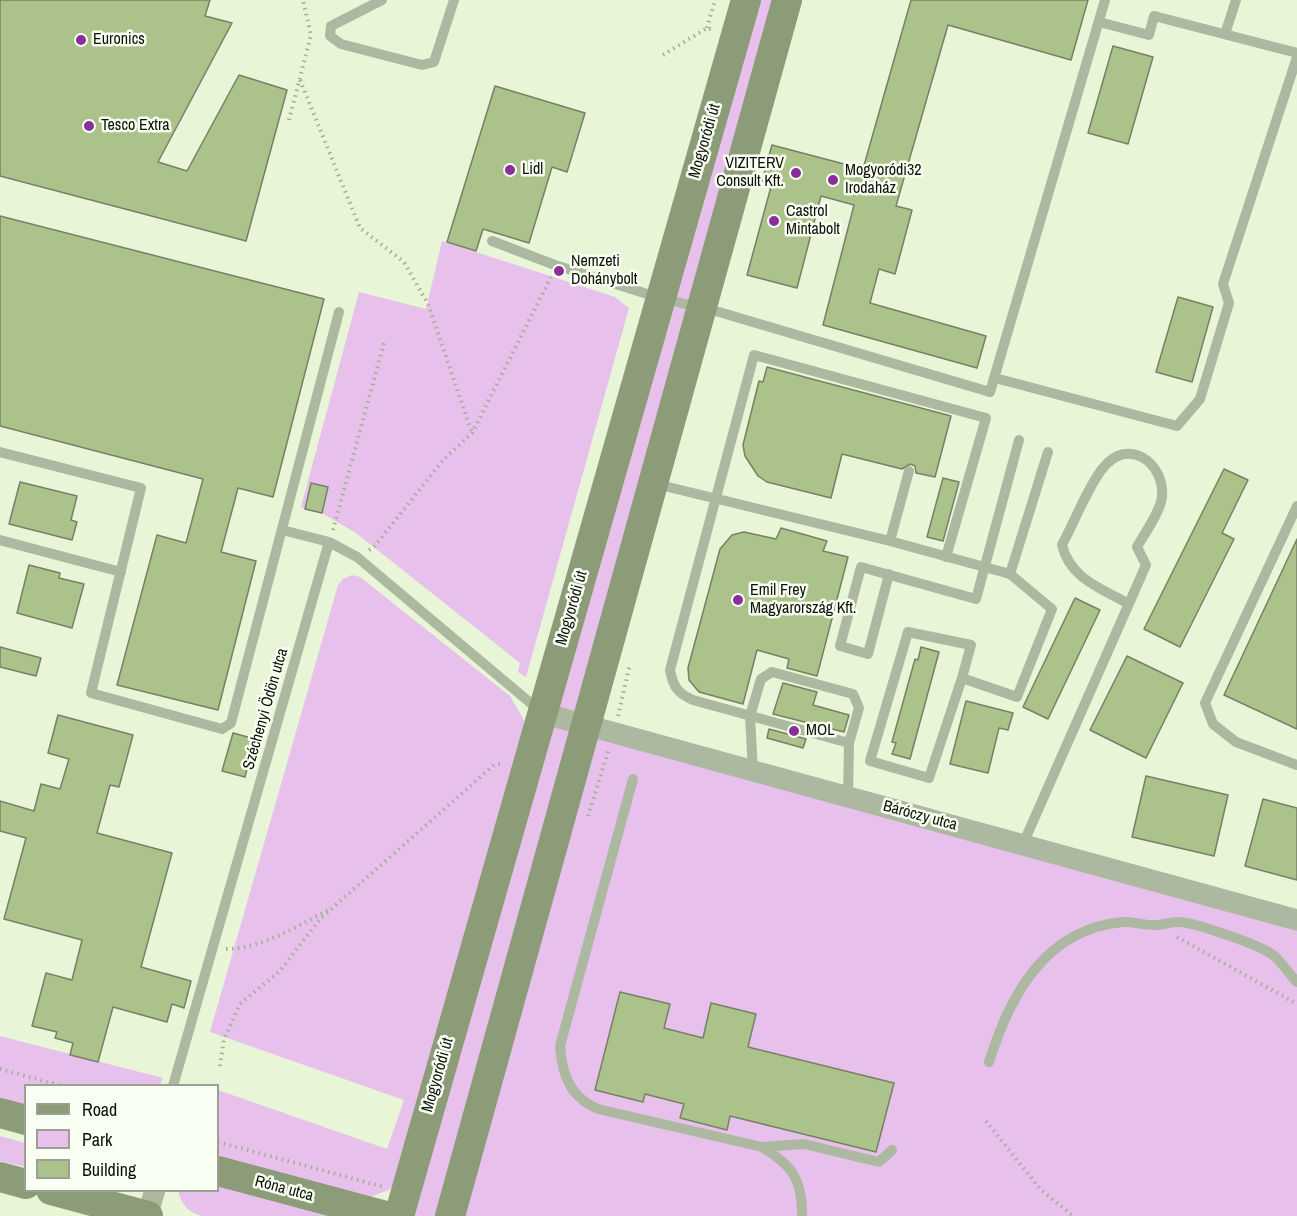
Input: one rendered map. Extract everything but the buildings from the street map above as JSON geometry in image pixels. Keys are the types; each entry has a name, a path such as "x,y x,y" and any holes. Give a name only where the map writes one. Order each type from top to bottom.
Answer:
{"street":[{"name":"Mogyoródi út","path":"399,1216 746,0"},
{"path":"450,1216 786,0"},
{"name":"Báróczy utca","path":"542,714 1297,920"},
{"path":"0,1113 24,1119"},
{"name":"Róna utca","path":"219,1171 386,1202"},
{"path":"0,1177 24,1183"},
{"path":"55,1192 147,1216 155,1192"}],"lane":[{"path":"382,0 331,26 330,36 341,44 422,65 434,62 454,0"},
{"path":"492,241 555,265 660,298 990,392 1106,0"},
{"path":"1225,34 1236,0"},
{"path":"995,378 1177,426 1200,399 1230,303 1223,285 1297,55 1154,16 1149,35 1099,22"},
{"path":"0,452 141,488 92,693 222,729 231,723 339,312"},
{"path":"849,743 681,695 673,685 670,670 718,498 754,355 986,417 946,556"},
{"path":"889,574 868,654 840,646 861,567 889,574 976,599 1019,440"},
{"path":"1010,574 1048,452"},
{"path":"1023,844 1127,603 1146,565 1137,547 1162,499 1161,480 1148,459 1136,454 1121,455 1104,467 1062,545 1066,561 1082,578 1127,603"},
{"path":"890,541 909,471"},
{"path":"653,483 890,541 1010,574 1052,609 1017,697 962,678"},
{"path":"1297,506 1205,703 1213,724 1236,742 1297,765"},
{"path":"282,530 329,542 357,557 542,714"},
{"path":"1285,531 1297,537"},
{"path":"0,540 121,572"},
{"name":"Széchenyi Ödön utca","path":"174,1084 329,542"},
{"path":"908,632 970,645 962,678 929,778 870,761 908,632"},
{"path":"753,771 750,716 761,679 772,672 854,694 860,708 849,743 848,797"},
{"path":"633,779 560,1046 562,1071 571,1088 584,1103 598,1109 762,1147 804,1144 879,1162 892,1150"},
{"path":"989,1062 1003,1019 1024,981 1053,950 1092,929 1124,922 1152,926 1178,922 1217,931 1272,954 1297,982"},
{"path":"762,1147 784,1160 795,1175 801,1191 802,1216"}],"path":[{"path":"289,120 311,35 303,0"},
{"path":"707,28 715,0"},
{"path":"300,80 360,228 404,262 428,304 472,433"},
{"path":"357,557 374,547 444,459 472,433 555,265"},
{"path":"329,542 385,339"},
{"path":"220,1066 224,1040 240,1004 280,971 320,919 494,765 528,764"},
{"path":"214,949 240,949 278,936 334,907"},
{"path":"1152,926 1193,945 1297,1004"},
{"path":"0,1069 55,1084"},
{"path":"986,1121 1041,1190 1073,1216"},
{"path":"219,1142 386,1202"}],"green space":[{"path":"746,0 787,0 586,725 1297,920 1297,1216 399,1216"},
{"path":"442,241 615,297 629,308 526,677 518,672 520,663 356,533 322,513 301,507 359,292 426,309"},
{"path":"352,575 360,577 510,696 525,722 398,1181 389,1190 370,1197 219,1159 219,1090 387,1149 404,1100 210,1032 338,585 343,579"},
{"path":"0,1036 163,1078 160,1084 24,1084 24,1106 0,1100"},
{"path":"0,1136 24,1143 24,1167 0,1161"},
{"path":"219,1179 350,1216 203,1216 186,1208 178,1192 219,1192"}],"place":[{"name":"Euronics","path":"81,40"},
{"name":"Tesco Extra","path":"89,126"},
{"name":"Lidl","path":"510,170"},
{"name":"VIZITERV Consult Kft.","path":"796,173"},
{"name":"Mogyoródi32 Irodaház","path":"833,180"},
{"name":"Castrol Mintabolt","path":"774,221"},
{"name":"Nemzeti Dohánybolt","path":"559,271"},
{"name":"Emil Frey Magyarország Kft.","path":"738,600"},
{"name":"MOL","path":"794,731"}]}
